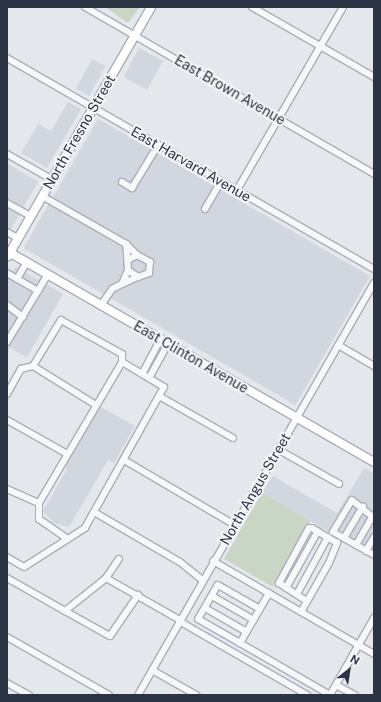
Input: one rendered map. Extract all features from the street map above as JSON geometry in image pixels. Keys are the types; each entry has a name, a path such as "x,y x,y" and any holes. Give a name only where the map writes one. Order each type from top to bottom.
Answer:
{"main road":[{"name":"North Fresno Street","path":"8,254 151,7"},
{"name":"East Clinton Avenue","path":"8,254 27,262 374,462"}],"street":[{"name":"East Brown Avenue","path":"85,7 374,174"},
{"path":"252,7 374,77"},
{"path":"237,190 343,7"},
{"name":"East Harvard Avenue","path":"7,58 374,269"},
{"path":"122,182 132,188 158,145"},
{"path":"8,157 51,179"},
{"path":"205,208 221,181"},
{"path":"42,196 126,244 137,254 150,262 152,269 109,292 101,305"},
{"path":"7,203 30,216"},
{"path":"7,232 18,238"},
{"path":"122,284 128,270 126,244"},
{"path":"128,260 137,254"},
{"path":"17,279 27,262"},
{"path":"128,270 138,277"},
{"path":"7,273 38,291"},
{"path":"7,342 48,274"},
{"name":"North Angus Street","path":"138,695 202,580 279,450 374,283"},
{"path":"7,305 23,317"},
{"path":"7,394 21,369 33,366 61,320 122,354 122,362 39,503 39,519 68,539"},
{"path":"142,374 164,342"},
{"path":"149,378 164,342"},
{"path":"338,345 374,366"},
{"path":"7,557 24,567 85,528 164,387 122,362"},
{"path":"33,366 96,405"},
{"path":"160,396 233,438"},
{"path":"7,420 67,454"},
{"path":"279,450 339,484"},
{"path":"124,460 235,525"},
{"path":"7,489 39,503"},
{"path":"356,545 373,517 363,506 352,500 333,532 366,551 374,555"},
{"path":"344,538 363,506"},
{"path":"94,512 180,562 202,580"},
{"path":"302,612 337,543 318,531 309,528 279,583 307,601"},
{"path":"286,588 318,531"},
{"path":"296,594 328,537"},
{"path":"366,551 374,537"},
{"path":"65,611 106,578 120,559"},
{"path":"213,561 374,654"},
{"path":"7,578 110,636 138,595"},
{"path":"106,578 138,595 307,695"},
{"path":"260,609 218,585 198,619 330,695 374,618"},
{"path":"240,643 269,593"},
{"path":"212,596 254,620"},
{"path":"205,608 247,632"},
{"path":"7,636 109,695"},
{"path":"152,670 196,695"},
{"path":"7,683 29,695"},
{"path":"336,685 355,695"}],"shaded area":[{"path":"139,48 163,61 147,90 124,77"},
{"path":"92,59 105,66 89,96 76,89"},
{"path":"68,102 81,109 47,168 21,153 38,124 51,131"},
{"path":"98,119 370,276 295,405 24,248"},
{"path":"7,163 38,182 7,236"},
{"path":"16,267 63,294 27,357 10,348 7,353 7,277"},
{"path":"92,405 99,406 135,426 114,463 108,460 69,527 54,523 43,511 67,469 59,464"},
{"path":"364,468 374,473 374,558 262,493 273,476 337,513"}],"green space":[{"path":"105,7 140,7 128,23"},
{"path":"262,493 310,521 272,587 224,559"}]}
